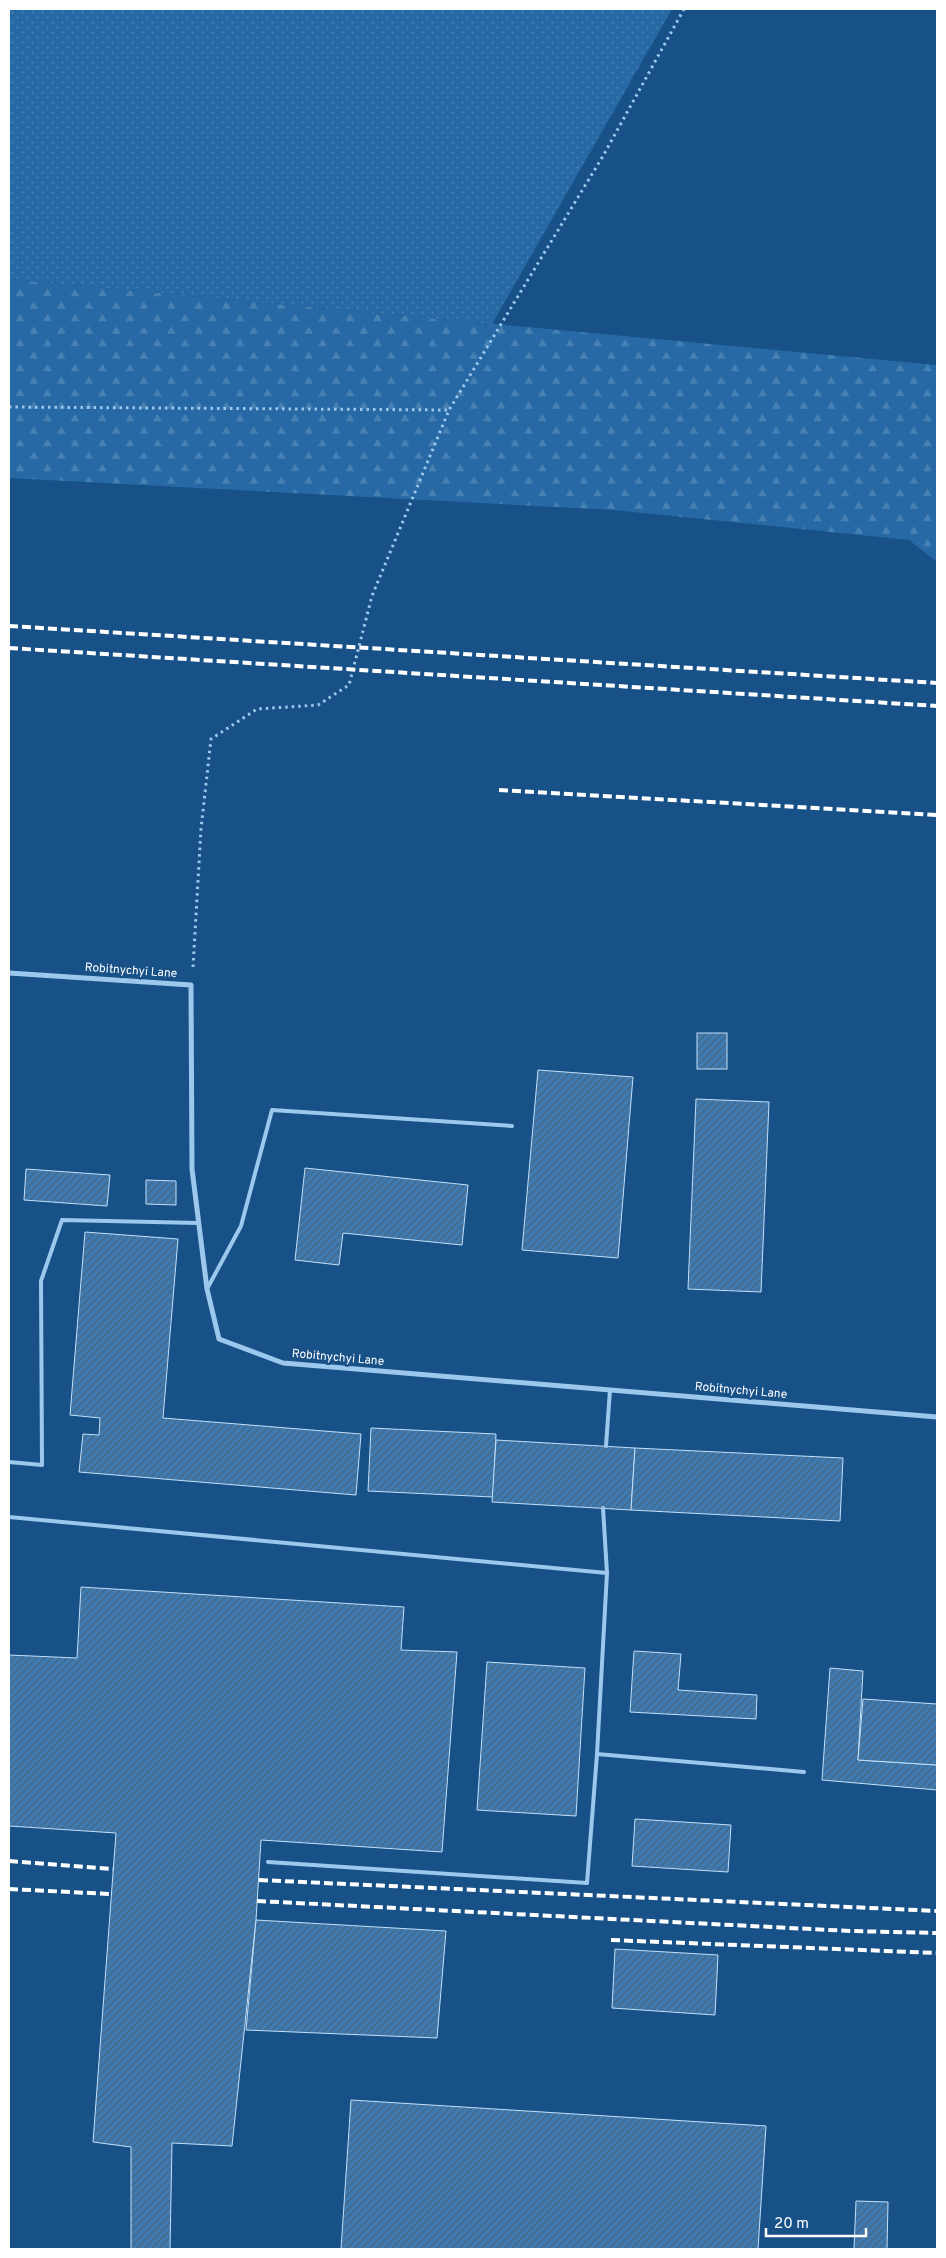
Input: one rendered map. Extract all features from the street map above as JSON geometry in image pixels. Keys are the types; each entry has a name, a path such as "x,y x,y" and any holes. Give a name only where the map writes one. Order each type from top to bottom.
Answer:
{"street":[{"name":"Robitnychyi Lane","path":"9,973 191,985 192,1169 207,1289 219,1339 283,1363 937,1417"}],"lane":[{"path":"207,1289 241,1226 272,1110 512,1126"},
{"path":"9,1462 42,1464 42,1281 62,1220 198,1223"},
{"path":"606,1446 610,1390"},
{"path":"268,1862 587,1883 597,1754 607,1573 603,1508"},
{"path":"9,1517 607,1573"},
{"path":"597,1754 804,1772"}],"path":[{"path":"191,985 201,829 211,739 257,709 318,705 349,685 372,596 449,410 604,156 684,9"},
{"path":"9,407 449,410"}],"green space":[{"path":"9,9 672,9 492,324 9,279"},
{"path":"9,279 937,365 937,562 909,540 613,510 9,478"}],"building":[{"path":"697,1033 727,1033 727,1069 697,1069"},
{"path":"538,1070 633,1077 618,1258 522,1250"},
{"path":"696,1099 769,1102 761,1292 688,1289"},
{"path":"305,1168 468,1185 462,1245 343,1233 339,1265 295,1260"},
{"path":"26,1169 110,1175 107,1206 24,1200"},
{"path":"146,1180 176,1181 176,1205 146,1204"},
{"path":"85,1232 178,1239 163,1418 361,1434 356,1495 79,1472 83,1434 99,1435 100,1418 70,1415"},
{"path":"371,1428 496,1434 493,1497 368,1491"},
{"path":"496,1440 635,1448 631,1510 492,1502"},
{"path":"635,1448 843,1458 840,1521 631,1510"},
{"path":"81,1587 404,1607 401,1650 457,1652 442,1852 261,1840 256,1920 232,2146 172,2143 170,2249 131,2249 131,2147 93,2142 116,1833 9,1826 9,1655 77,1658"},
{"path":"634,1651 681,1654 678,1690 757,1695 756,1719 630,1712"},
{"path":"487,1662 585,1668 576,1816 477,1810"},
{"path":"830,1668 863,1671 858,1760 937,1765 937,1790 822,1780"},
{"path":"863,1699 937,1704 937,1765 858,1760"},
{"path":"635,1819 731,1825 728,1872 632,1866"},
{"path":"256,1920 446,1931 437,2038 246,2030"},
{"path":"615,1949 718,1955 715,2015 612,2008"},
{"path":"351,2100 766,2126 758,2249 341,2249"},
{"path":"856,2201 888,2202 887,2249 854,2249"}],"railway":[{"path":"9,626 937,683"},
{"path":"9,648 937,706"},
{"path":"499,790 937,815"},
{"path":"9,1861 113,1869"},
{"path":"259,1880 937,1911"},
{"path":"9,1889 110,1894"},
{"path":"257,1901 850,1931 937,1933"},
{"path":"611,1940 937,1953"}]}
